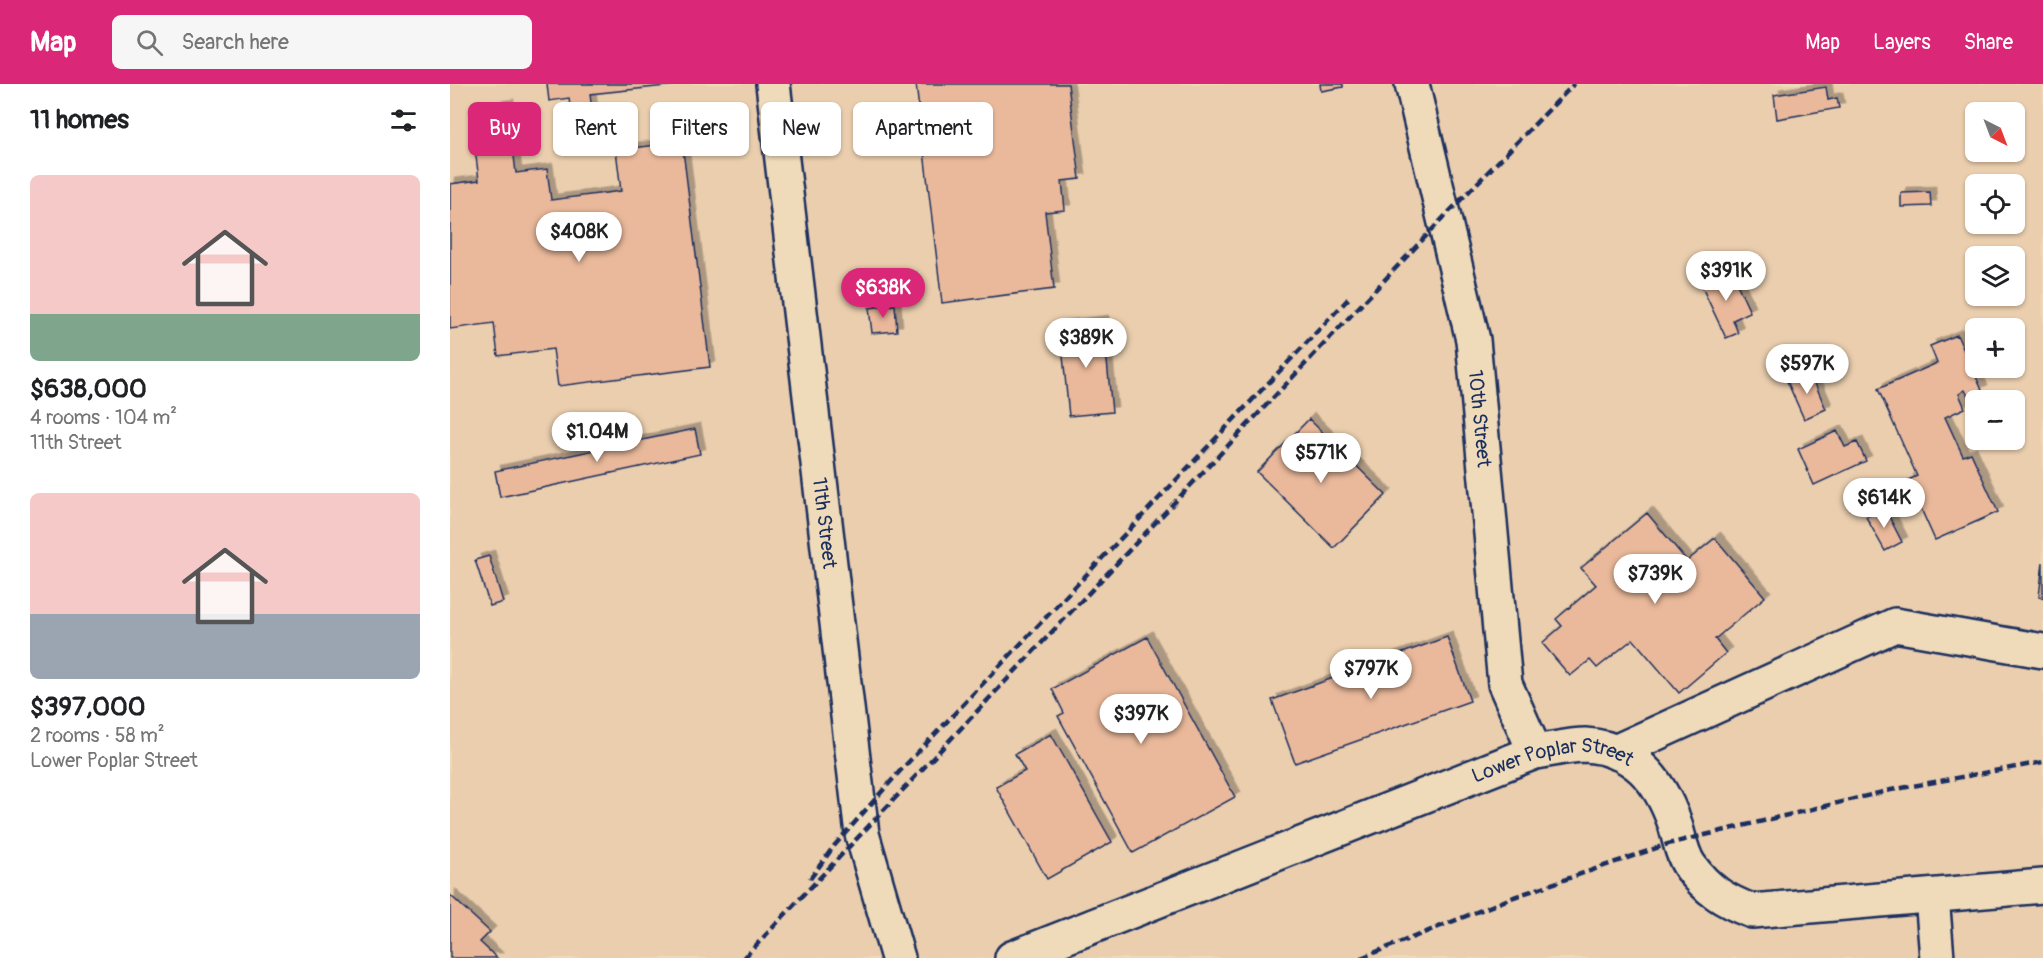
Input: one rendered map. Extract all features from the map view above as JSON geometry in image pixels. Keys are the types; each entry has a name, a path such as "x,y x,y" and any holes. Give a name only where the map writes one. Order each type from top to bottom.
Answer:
{"street":[{"name":"11th Street","path":"773,84 862,834 898,958"},
{"name":"10th Street","path":"1412,84 1473,340 1505,684 1535,752"},
{"path":"1615,752 1895,625 2043,651"},
{"name":"Lower Poplar Street","path":"1012,958 1535,752 1583,745 1615,752 1636,760 1669,808 1688,864 1707,888 1725,901 1752,911 2043,886"},
{"path":"1932,896 1937,958"}],"shaded area":[{"path":"450,84 2043,84 2043,958 450,958"}],"building":[{"path":"547,84 675,84 590,94 591,102 570,102 569,98 549,101"},
{"path":"916,84 1068,84 1080,179 1062,181 1065,210 1045,212 1054,289 942,303 925,156 993,156 993,102 918,102"},
{"path":"1320,84 1343,84 1343,87 1321,91"},
{"path":"1826,87 1828,100 1837,98 1839,108 1777,119 1774,95"},
{"path":"650,146 650,156 684,156 710,367 558,386 553,349 498,356 494,323 450,329 450,184 479,180 476,156 514,156 516,173 547,169 551,200 621,191 617,156 638,156 638,147"},
{"path":"1930,192 1931,206 1901,207 1901,193"},
{"path":"1731,271 1750,312 1733,320 1738,333 1726,338 1701,285"},
{"path":"895,305 897,331 872,333 869,308"},
{"path":"1103,321 1112,412 1069,416 1060,326"},
{"path":"1957,335 1965,353 1965,378 1977,378 1982,390 1965,390 1959,394 1965,408 1945,417 1963,456 1971,453 1998,512 1935,540 1908,480 1917,476 1878,389 1937,363 1930,346"},
{"path":"1809,370 1826,409 1804,419 1787,381"},
{"path":"1309,419 1386,495 1334,548 1257,472"},
{"path":"695,429 700,454 500,497 495,471"},
{"path":"1837,431 1845,447 1857,442 1866,461 1814,485 1798,449"},
{"path":"1884,507 1902,542 1885,551 1866,517"},
{"path":"1647,513 1687,561 1715,538 1765,597 1715,639 1726,653 1679,693 1633,639 1597,668 1590,660 1570,676 1542,643 1562,626 1556,619 1596,585 1581,568"},
{"path":"489,556 503,602 490,606 475,560"},
{"path":"2043,562 2043,598 2039,597"},
{"path":"1147,637 1235,797 1133,853 1058,716 1064,713 1052,689"},
{"path":"1447,637 1470,701 1295,763 1272,700"},
{"path":"1051,734 1112,842 1047,879 996,787 1025,771 1015,754"},
{"path":"450,895 490,932 480,942 497,958 450,958"}],"railway":[{"path":"744,958 1444,217 1574,84"},
{"path":"810,879 834,846 900,771 1350,297"},
{"path":"1361,958 1514,897 1668,844 1891,790 2043,762"}]}
